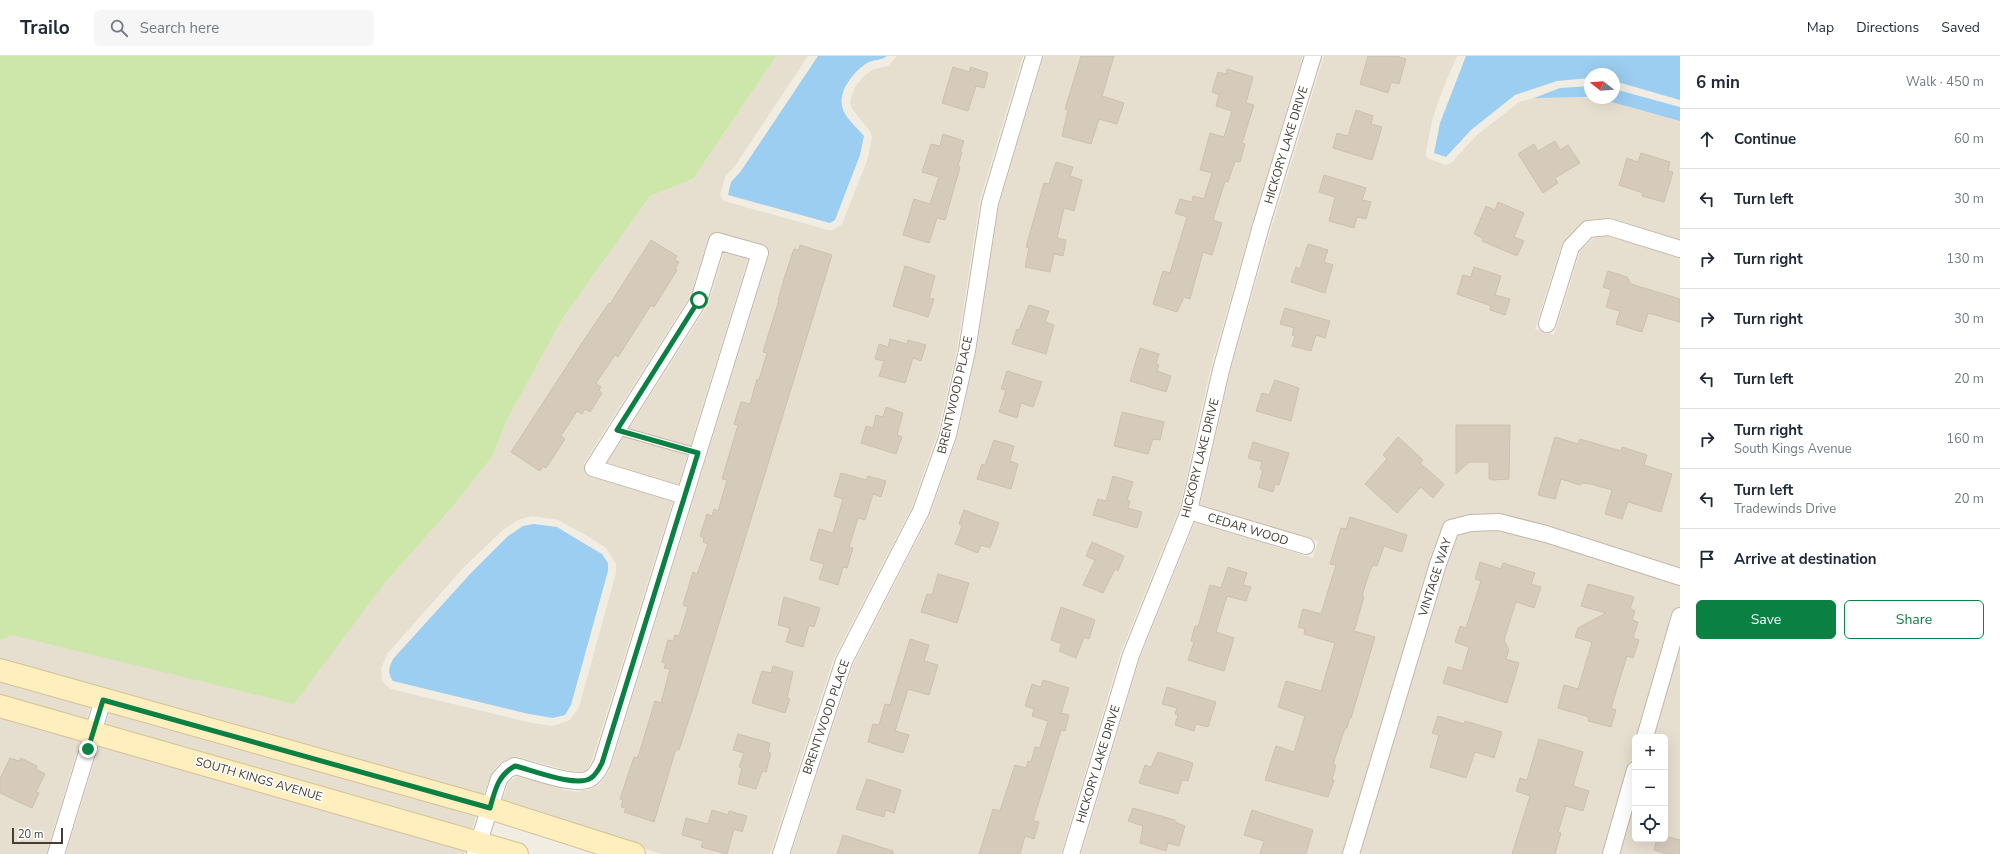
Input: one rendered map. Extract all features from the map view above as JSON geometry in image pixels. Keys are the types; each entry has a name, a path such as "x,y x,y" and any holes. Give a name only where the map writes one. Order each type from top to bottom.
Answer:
{"main road":[{"path":"0,670 490,808 634,854"},
{"name":"SOUTH KINGS AVENUE","path":"0,706 93,732 477,848 517,854"}],"street":[{"name":"BRENTWOOD PLACE","path":"781,854 844,661 922,511 948,435 967,351 990,203 1034,56"},
{"name":"HICKORY LAKE DRIVE","path":"1071,854 1131,655 1189,511 1221,370 1261,226 1314,56"},
{"path":"1547,324 1571,247 1588,229 1609,227 1680,249"},
{"path":"477,848 499,779 507,770 515,766 573,781 584,782 592,778 598,771 685,496 760,253 717,241 699,300 593,468 685,496"},
{"name":"CEDAR WOOD","path":"1189,511 1306,546"},
{"name":"VINTAGE WAY","path":"1351,854 1438,564 1452,528 1471,523 1499,522 1546,534 1680,577"},
{"path":"1646,734 1680,616"},
{"path":"56,854 103,700"},
{"path":"1611,854 1632,780"}],"lane":[{"path":"617,430 698,453"}],"shaded area":[{"path":"776,56 808,56 735,166 725,177 720,195 724,201 828,230 833,230 842,224 868,158 872,137 870,131 852,109 850,102 855,87 864,76 874,69 888,66 897,56 1023,56 980,200 957,349 938,432 912,507 834,658 770,854 661,854 502,802 508,783 517,776 563,788 563,790 580,792 581,790 588,790 600,784 607,775 611,766 769,256 762,245 720,233 708,238 690,296 584,463 590,476 673,501 592,760 586,771 574,772 518,757 510,758 499,764 492,773 483,796 0,660 0,640 11,635 383,585 453,506 492,457 508,418 564,316 650,196 693,179","holes":["532,516 558,520 606,548 616,564 616,573 579,707 570,720 552,726 528,722 391,689 386,685 382,680 381,669 387,654 464,567 503,530 518,520"]},
{"path":"1044,56 1303,56 1252,224 1211,367 1180,507 1121,652 1061,854 791,854 853,665 930,515 957,438 976,353 999,205"},
{"path":"1324,56 1457,56 1442,91 1432,121 1426,151 1426,156 1429,159 1446,165 1451,163 1477,135 1519,102 1537,97 1584,98 1584,104 1619,104 1680,121 1680,240 1611,218 1587,220 1581,223 1562,244 1535,329 1554,335 1580,251 1594,238 1608,236 1680,258 1680,854 1081,854 1140,658 1195,522 1313,558 1318,541 1200,505 1230,372 1271,229"},
{"path":"724,252 748,259 678,485 607,463 708,305"},
{"path":"0,679 91,705 86,721 0,697"},
{"path":"110,711 477,813 472,831 105,726"},
{"path":"0,715 81,738 46,854 0,854"},
{"path":"100,743 466,848 464,854 66,854"}],"green space":[{"path":"0,56 776,56 693,179 650,196 564,316 508,418 492,457 453,506 383,585 294,704 12,635 0,640"}],"water":[{"path":"818,56 887,56 867,63 862,67 851,78 844,91 842,105 844,112 864,136 860,155 835,220 830,223 728,195 731,182 741,171"},
{"path":"1466,56 1680,56 1680,100 1620,83 1620,68 1584,68 1584,79 1557,81 1515,95 1471,130 1446,157 1434,153 1440,123"},
{"path":"1584,86 1584,97 1534,98 1560,88"},
{"path":"1620,91 1680,107 1680,121 1619,104 1620,104"},
{"path":"534,524 557,527 602,554 608,563 608,571 571,705 565,715 553,718 529,714 393,681 389,670 393,659 471,573 508,536 523,526"}],"building":[{"path":"1081,56 1114,56 1102,96 1124,103 1117,124 1099,119 1091,144 1062,136 1068,110 1065,109"},
{"path":"1368,56 1396,56 1406,59 1399,84 1391,82 1388,93 1360,84"},
{"path":"953,67 969,72 971,67 988,73 984,88 976,86 968,111 942,103"},
{"path":"1227,69 1253,77 1246,103 1254,105 1242,143 1245,144 1240,162 1235,161 1228,182 1225,181 1213,220 1222,223 1212,255 1203,252 1190,299 1184,297 1177,312 1153,304 1163,271 1170,273 1187,217 1175,213 1180,199 1192,202 1193,196 1204,199 1212,173 1200,170 1210,133 1224,137 1232,111 1216,106 1219,95 1212,92 1218,72 1226,74"},
{"path":"1356,110 1373,116 1371,124 1382,127 1372,160 1333,148 1337,133 1348,136"},
{"path":"943,134 964,141 960,152 962,152 958,166 960,167 945,220 937,218 929,243 903,235 914,199 930,204 939,177 922,172 931,144 940,146"},
{"path":"1555,141 1560,150 1568,145 1580,163 1555,178 1558,183 1543,193 1518,154 1534,144 1538,151"},
{"path":"1641,153 1670,162 1668,171 1673,172 1664,202 1642,196 1643,193 1619,185 1627,158 1638,162"},
{"path":"1056,162 1073,167 1070,176 1082,180 1074,211 1064,208 1057,238 1066,240 1063,256 1054,254 1050,272 1025,267 1029,248 1026,247 1044,183 1049,184"},
{"path":"1324,175 1366,188 1362,200 1371,202 1366,219 1357,217 1354,228 1329,221 1335,197 1319,192"},
{"path":"1498,202 1524,213 1514,237 1524,241 1517,256 1482,241 1483,238 1474,234 1486,206 1495,210"},
{"path":"651,240 677,256 675,260 679,262 675,269 677,270 654,307 651,305 618,357 615,355 596,383 601,387 599,390 602,393 590,412 585,409 582,414 577,411 561,436 565,439 546,468 543,466 540,471 511,452"},
{"path":"1308,244 1328,250 1324,262 1333,265 1325,293 1291,282 1296,267 1300,269"},
{"path":"800,245 832,255 697,695 679,750 676,749 654,822 624,812 626,808 621,807 623,800 620,799 634,757 637,758 639,754 655,701 661,703 670,669 664,668 666,663 662,662 668,640 673,641 675,635 679,636 688,607 683,605 693,572 697,574 708,544 703,542 704,538 700,536 707,514 712,516 714,509 718,511 727,480 722,479 738,425 734,424 741,402 750,404 757,379 759,380 767,353 763,352 784,279 794,249 799,250"},
{"path":"905,266 935,276 929,298 934,299 928,317 893,306"},
{"path":"1474,267 1501,276 1495,295 1510,299 1505,315 1490,310 1491,306 1457,294 1463,275 1471,277"},
{"path":"1608,271 1627,277 1631,284 1680,299 1680,322 1648,313 1642,332 1616,324 1620,311 1606,307 1611,290 1603,287"},
{"path":"1029,305 1049,311 1045,322 1054,325 1046,354 1012,344 1017,329 1019,330"},
{"path":"1285,308 1330,321 1325,338 1316,335 1311,351 1292,346 1295,336 1292,335 1294,328 1280,324"},
{"path":"890,339 907,344 908,340 926,345 921,361 913,358 905,383 879,376 884,361 875,359 879,344 888,347"},
{"path":"1140,348 1159,354 1156,364 1159,365 1157,371 1171,376 1166,392 1130,381"},
{"path":"1007,371 1042,382 1033,407 1021,403 1017,418 999,412 1006,390 1001,389"},
{"path":"1275,380 1299,388 1291,421 1256,411 1262,393 1269,395"},
{"path":"886,407 903,413 897,435 902,437 896,454 861,443 866,426 873,428 876,415 883,417"},
{"path":"1122,412 1164,422 1160,440 1153,439 1148,454 1114,446"},
{"path":"1456,425 1510,425 1509,479 1489,479 1489,462 1469,462 1456,474"},
{"path":"1398,437 1423,460 1420,463 1444,484 1433,498 1421,487 1397,513 1365,484 1387,459 1383,455"},
{"path":"1555,437 1578,444 1580,439 1621,451 1622,447 1647,455 1644,465 1672,474 1661,512 1628,502 1622,519 1605,514 1612,490 1591,484 1583,483 1580,485 1561,479 1555,499 1538,495"},
{"path":"994,440 1014,446 1010,461 1018,464 1011,489 977,479 982,464 985,465"},
{"path":"1253,442 1289,453 1279,485 1275,484 1273,492 1258,487 1263,470 1260,469 1262,462 1248,458"},
{"path":"841,473 866,480 868,476 886,481 881,497 873,494 865,520 858,518 849,547 853,548 847,568 843,567 838,585 819,579 824,564 810,560 819,529 833,533 843,499 834,496"},
{"path":"1113,476 1133,482 1127,500 1130,501 1128,508 1142,512 1137,528 1093,515 1098,499 1106,501"},
{"path":"964,510 999,523 990,548 981,545 978,553 955,544 962,526 959,524"},
{"path":"1350,517 1407,535 1402,552 1384,546 1377,566 1373,565 1369,573 1362,596 1364,597 1354,631 1375,637 1351,718 1350,717 1347,728 1345,728 1333,764 1336,765 1332,780 1334,780 1328,797 1265,780 1276,746 1294,752 1305,716 1278,707 1286,681 1321,691 1335,643 1304,634 1305,629 1298,627 1303,609 1321,614 1336,565 1330,564 1341,528 1346,529"},
{"path":"1092,542 1124,556 1118,571 1115,569 1103,593 1083,585 1095,560 1086,556"},
{"path":"1480,562 1501,569 1503,563 1535,573 1531,584 1541,587 1534,608 1516,602 1504,640 1509,650 1506,659 1519,663 1507,703 1443,683 1448,667 1462,671 1469,647 1455,642 1460,626 1466,628 1481,581 1475,579"},
{"path":"1228,567 1247,573 1243,585 1251,587 1246,601 1227,596 1216,632 1234,638 1224,671 1188,660 1194,642 1191,641 1195,626 1198,627 1210,585 1221,588"},
{"path":"938,574 969,583 957,623 921,612 927,594 932,595"},
{"path":"1588,584 1634,597 1630,609 1635,611 1632,620 1638,622 1633,638 1639,640 1633,658 1627,656 1611,708 1616,710 1611,727 1588,721 1589,717 1558,708 1564,685 1578,689 1592,642 1575,637 1578,628 1606,613 1581,606"},
{"path":"784,597 820,608 814,627 809,625 803,647 786,642 790,628 778,625"},
{"path":"1061,607 1095,620 1089,639 1084,637 1076,658 1059,651 1062,644 1051,640"},
{"path":"910,639 929,645 924,661 938,665 929,695 908,689 895,731 909,735 903,753 868,742 873,724 879,725 885,704 890,705"},
{"path":"773,666 793,672 787,698 790,699 785,713 752,703 762,671 771,673"},
{"path":"1043,680 1069,688 1061,713 1069,715 1065,731 1061,730 1033,821 1039,822 1034,839 1025,836 1020,854 979,854 993,809 1000,811 1015,765 1026,768 1028,761 1031,762 1035,747 1040,748 1048,721 1032,716 1034,709 1025,706 1032,684 1041,687"},
{"path":"1167,687 1216,702 1208,727 1196,724 1194,731 1175,725 1178,715 1175,714 1177,708 1162,704"},
{"path":"1438,716 1464,724 1465,721 1502,732 1494,758 1475,752 1466,778 1430,767 1439,735 1432,733"},
{"path":"738,734 770,743 768,752 771,753 766,772 762,771 756,789 738,784 742,768 739,767 744,753 733,750"},
{"path":"1539,739 1583,752 1573,786 1589,791 1583,811 1566,806 1558,832 1561,833 1555,854 1512,854 1530,796 1516,791 1520,778 1527,780"},
{"path":"1158,752 1193,763 1188,781 1182,780 1178,794 1139,783 1145,765 1151,767"},
{"path":"10,758 19,761 21,758 37,766 36,769 45,774 36,792 39,793 32,808 0,793 0,779"},
{"path":"867,779 901,790 894,813 886,810 884,817 856,809"},
{"path":"1133,808 1175,820 1175,822 1185,826 1179,846 1168,843 1166,851 1140,843 1143,826 1128,821"},
{"path":"712,810 728,815 729,811 747,816 742,832 734,829 727,854 701,847 703,841 682,835 686,818 708,824"},
{"path":"1252,810 1313,830 1306,854 1260,854 1264,841 1244,835"},
{"path":"843,835 893,851 893,854 837,854"},
{"path":"1668,837 1680,840 1680,854 1667,854 1654,850 1656,842 1668,842"}],"route":[{"path":"88,749 103,700 490,808 499,779 507,770 515,766 573,781 584,782 592,778 602,763 698,453 617,430 699,300"}]}
